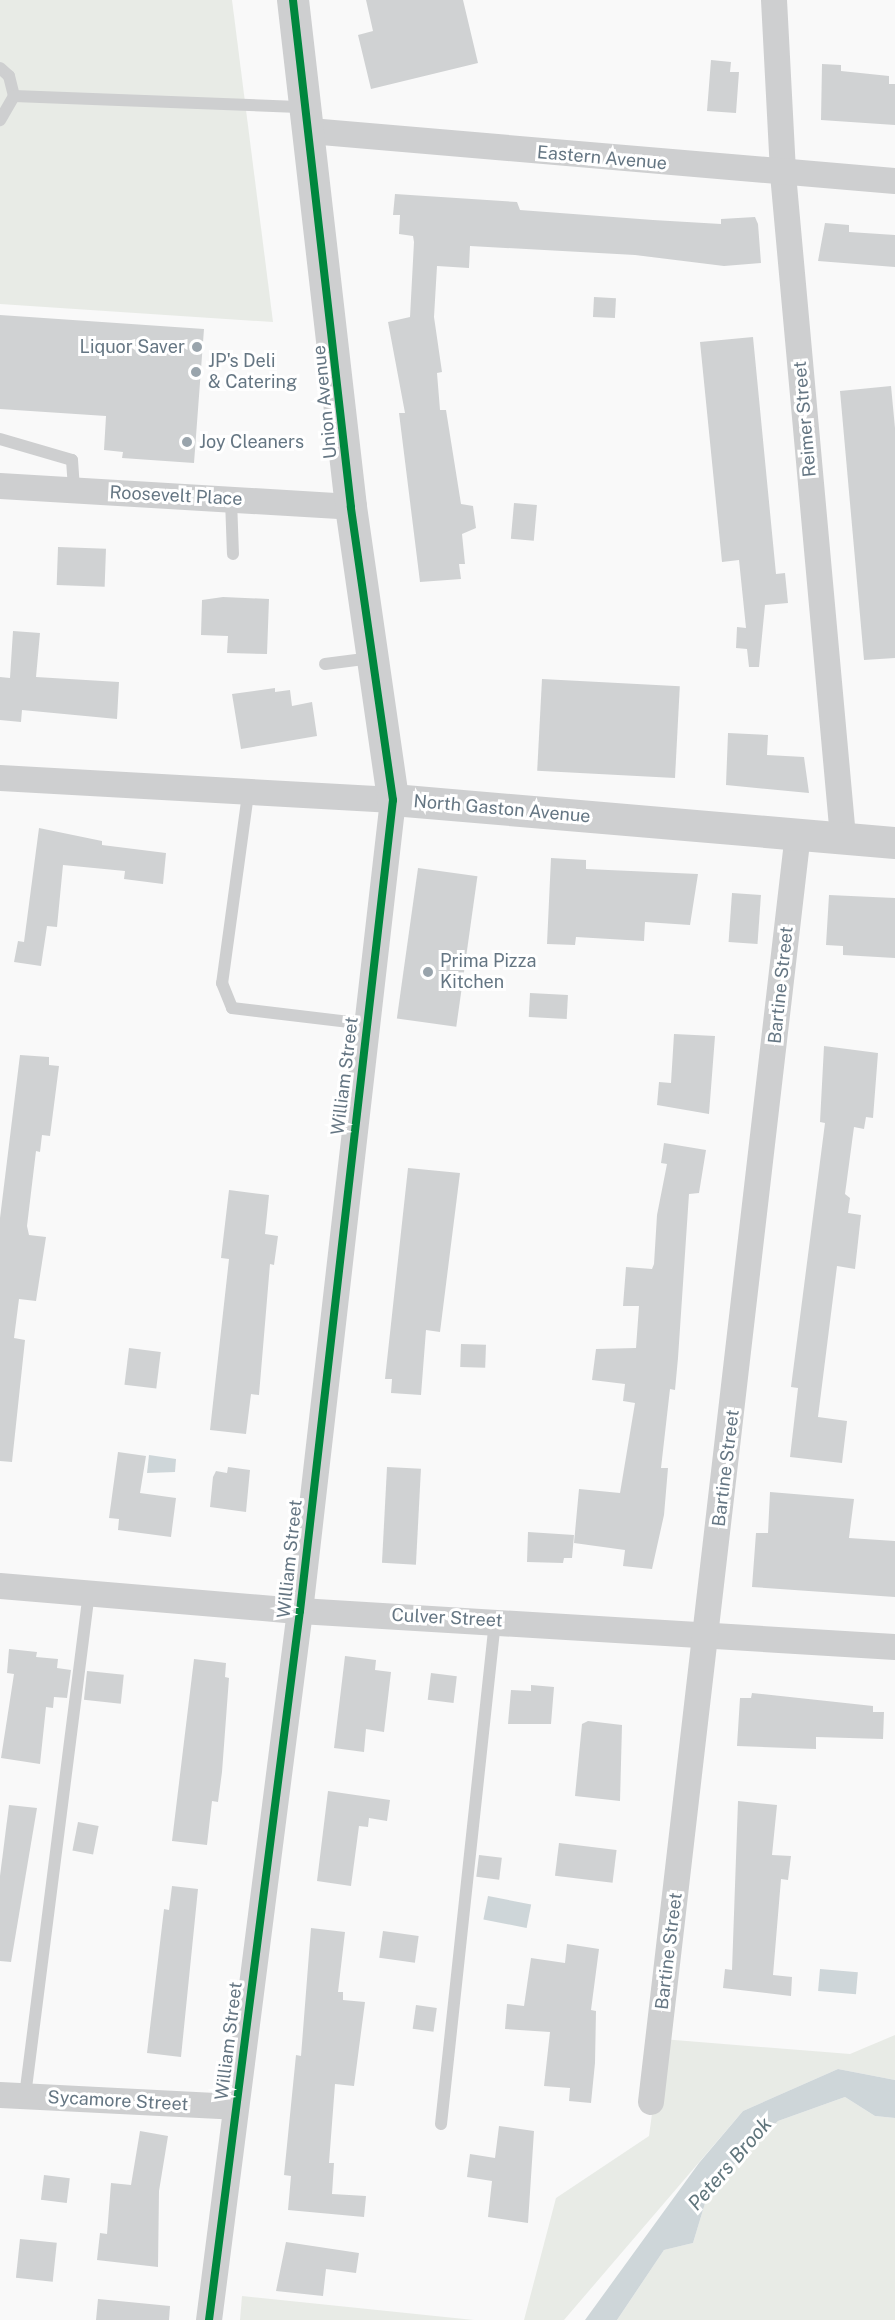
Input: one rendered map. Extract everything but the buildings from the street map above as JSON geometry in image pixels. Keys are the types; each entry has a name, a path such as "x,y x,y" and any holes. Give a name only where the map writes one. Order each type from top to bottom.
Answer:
{"street":[{"name":"Union Avenue","path":"293,0 351,507 393,800"},
{"name":"Reimer Street","path":"774,0 783,174 843,837"},
{"name":"Eastern Avenue","path":"308,119 783,174 895,181"},
{"name":"Roosevelt Place","path":"0,486 351,507"},
{"name":"North Gaston Avenue","path":"0,778 248,794 393,800 895,843"},
{"name":"William Street","path":"209,2320 300,1611 393,800"},
{"name":"Bartine Street","path":"651,2102 798,834"},
{"name":"Culver Street","path":"0,1586 300,1611 707,1632 895,1647"},
{"name":"Sycamore Street","path":"12,2095 235,2107"}],"lane":[{"path":"0,68 9,76 14,96 0,120"},
{"path":"14,96 308,119"},
{"path":"0,439 72,460 74,490"},
{"path":"231,500 233,554"},
{"path":"325,664 373,658"},
{"path":"248,794 222,983 232,1008 366,1024"},
{"path":"12,2095 89,1592"},
{"path":"441,2124 495,1621"}],"shaded area":[{"path":"0,0 232,0 273,322 0,304"},
{"path":"895,2035 895,2080 838,2069 743,2111 564,2320 524,2320 556,2198 649,2136 662,2039 850,2054"},
{"path":"845,2097 875,2116 895,2118 895,2320 617,2320 664,2250 693,2243 709,2190 778,2121"},
{"path":"242,2296 474,2320 240,2320"}],"water":[{"path":"149,1455 176,1459 175,1472 147,1473"},
{"path":"488,1896 531,1904 527,1928 483,1920"},
{"path":"820,1969 858,1972 856,1994 818,1991"},
{"name":"Peters Brook","path":"838,2069 895,2080 895,2118 875,2116 845,2097 778,2121 709,2190 693,2243 664,2250 617,2320 585,2320 699,2163 743,2111"}],"cycle path":[{"path":"209,2320 300,1611 393,800 351,507 293,0"}],"place":[{"name":"Liquor Saver","path":"197,347"},
{"name":"JP's Deli & Catering","path":"196,372"},
{"name":"Joy Cleaners","path":"187,442"},
{"name":"Prima Pizza Kitchen","path":"428,972"}]}
